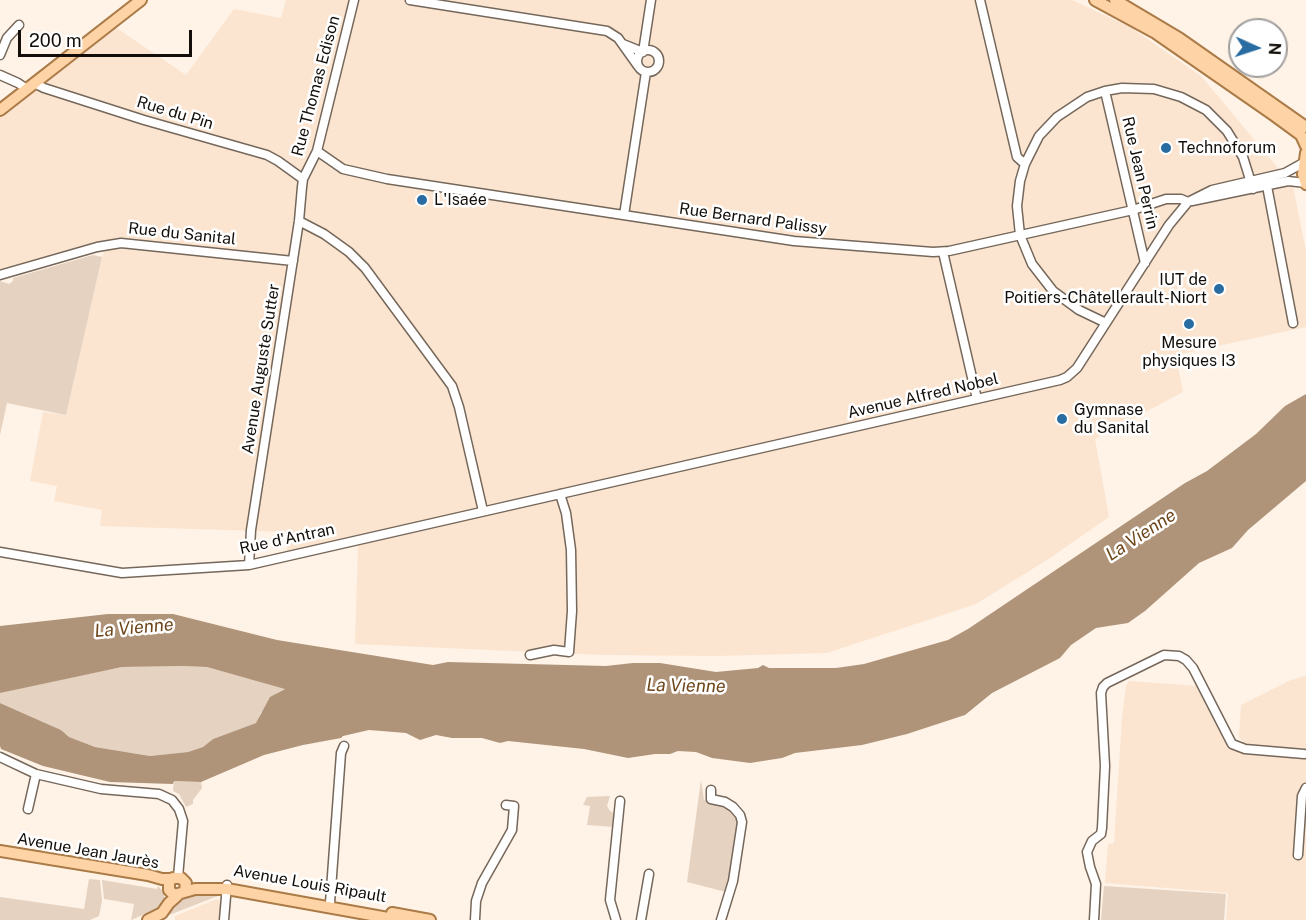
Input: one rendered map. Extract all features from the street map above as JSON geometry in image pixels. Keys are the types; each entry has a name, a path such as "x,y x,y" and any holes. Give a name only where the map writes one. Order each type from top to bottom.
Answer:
{"main road":[{"path":"0,110 141,0"},
{"path":"1086,0 1137,22"},
{"path":"1095,0 1137,22 1297,132 1304,139 1306,146"},
{"path":"1115,0 1179,38 1306,127"},
{"path":"1305,158 1306,184"},
{"name":"Avenue Jean Jaurès","path":"0,851 148,875 176,886"},
{"name":"Avenue Jean Jaurès","path":"0,856 176,886"},
{"path":"148,920 159,916 176,886"},
{"name":"Avenue Louis Ripault","path":"176,886 227,887 430,920"},
{"name":"Avenue Louis Ripault","path":"227,887 399,920"}],"street":[{"name":"Rue Thomas Edison","path":"303,179 317,151 354,0"},
{"path":"410,0 610,32 638,66 646,72"},
{"path":"638,66 639,57 643,52 651,0"},
{"path":"980,0 1017,157 1025,164"},
{"path":"0,55 7,38 20,25"},
{"path":"622,44 643,52 653,51 659,58 659,63 656,69 646,72"},
{"path":"624,215 646,72"},
{"name":"Rue du Pin","path":"0,75 18,83 44,88 267,156 303,179"},
{"path":"1106,323 1079,310 1053,291 1032,264 1020,235 1017,206 1025,164 1040,136 1057,117 1074,105 1105,91 1130,87 1154,88 1168,92 1193,102 1217,120 1227,131 1243,157 1252,185"},
{"name":"Rue Jean Perrin","path":"1105,91 1145,262"},
{"name":"Rue Bernard Palissy","path":"317,151 343,169 358,174 814,243 943,252 1133,210 1166,199 1181,199 1188,202"},
{"name":"Avenue Alfred Nobel","path":"1252,185 1290,172 1305,158"},
{"name":"Avenue Auguste Sutter","path":"249,565 251,530 299,221 303,179"},
{"name":"Avenue Alfred Nobel","path":"577,490 1067,377 1077,368 1169,225 1188,202 1212,190 1252,185 1267,186 1288,181 1306,184"},
{"path":"1267,186 1293,323"},
{"path":"299,221 324,234 349,252 365,268 452,386 483,511"},
{"name":"Rue du Sanital","path":"0,275 97,247 121,243 292,261"},
{"path":"943,252 976,399"},
{"name":"Rue d'Antran","path":"0,552 122,573 249,565 577,490"},
{"path":"530,655 554,650 569,652 572,611 571,550 566,513 560,494"},
{"path":"1094,920 1096,884 1087,852 1092,841 1101,834 1102,828 1105,766 1101,693 1107,683 1164,656 1179,656 1193,668 1232,744 1245,749 1306,755"},
{"path":"330,903 341,753 344,746"},
{"path":"0,757 36,774 101,789 159,794 172,800 183,821 176,886"},
{"path":"28,809 36,774"},
{"path":"1298,855 1302,795 1306,788"},
{"path":"711,790 711,799 733,807 740,815 742,822 733,880 721,920"},
{"path":"616,920 609,900 620,801"},
{"path":"475,920 476,901 482,884 512,830 514,806 506,805"},
{"path":"641,920 649,874"},
{"path":"224,920 227,887"}],"shaded area":[{"path":"286,0 1072,0 1130,27 1201,76 1293,186 1306,251 1306,327 1176,355 1183,392 1095,439 1109,517 1050,558 976,604 827,653 717,656 603,655 355,644 358,544 287,551 289,532 100,526 102,510 54,501 57,486 30,481 43,412 66,415 102,257 107,246 0,276 0,117 115,27 186,75 234,9 281,18"},
{"path":"93,255 102,257 66,415 7,403 0,435 0,281 9,284 13,278"},
{"path":"122,667 207,667 286,688 277,693 260,714 256,723 213,739 203,747 188,752 150,756 95,747 69,737 61,730 0,703 0,693 3,692"},
{"path":"1306,676 1306,920 1226,920 1228,893 1105,883 1108,844 1114,843 1122,718 1126,686 1129,681 1198,686 1226,739 1243,751 1244,743 1239,737 1241,705 1291,680"},
{"path":"701,780 704,800 727,807 738,820 732,869 726,892 687,882"},
{"path":"174,781 201,782 202,788 193,800 193,804 186,807 179,794 173,791"},
{"path":"610,796 607,806 615,814 614,827 587,825 590,806 583,805 587,797"},
{"path":"89,879 100,880 102,901 99,916 90,920 0,920 0,897 84,909"},
{"path":"102,880 157,889 158,886 164,892 164,900 159,908 131,920 134,904 104,899"},
{"path":"1104,886 1226,894 1224,920 1101,920"},
{"path":"192,894 223,894 169,915 173,905"},
{"path":"217,899 222,903 222,920 175,920 175,916"}],"water":[{"name":"La Vienne","path":"1306,394 1306,481 1248,530 1232,548 1199,563 1145,611 1128,623 1096,628 1071,645 1060,658 992,693 965,715 907,734 862,745 795,753 782,758 750,763 712,758 696,752 678,751 670,754 628,758 584,749 508,741 500,743 482,738 452,738 436,735 420,740 406,733 369,730 264,755 201,782 174,781 173,784 110,782 43,766 1,749 0,746 0,703 61,730 69,737 95,747 150,756 188,752 203,747 213,739 256,723 270,697 285,689 207,667 183,666 122,667 0,693 0,626 108,614 173,614 277,640 433,665 448,662 606,666 660,663 716,672 758,668 763,665 769,668 836,668 864,664 948,640 968,629 1185,483 1207,471 1256,434 1285,406"}],"place":[{"name":"Technoforum","path":"1166,148"},
{"name":"L'Isaée","path":"422,200"},
{"name":"IUT de Poitiers-Châtellerault-Niort","path":"1219,289"},
{"name":"Mesure physiques I3","path":"1189,324"},
{"name":"Gymnase du Sanital","path":"1062,419"}]}
